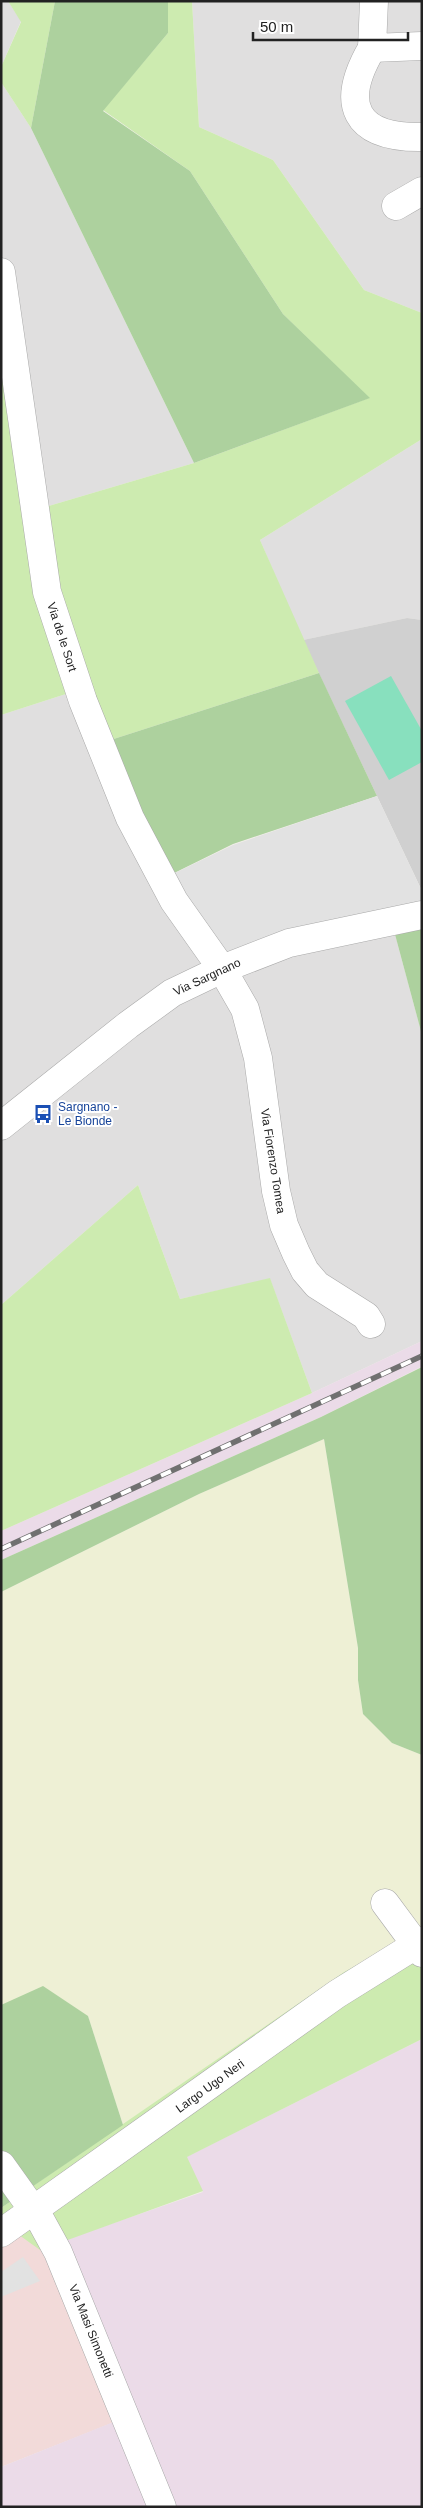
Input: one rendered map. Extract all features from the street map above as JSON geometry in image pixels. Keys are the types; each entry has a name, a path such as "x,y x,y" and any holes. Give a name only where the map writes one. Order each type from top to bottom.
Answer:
{"street":[{"path":"374,1 372,48 360,68 354,87 354,100 358,112 375,130 389,135 422,137"},
{"path":"372,48 422,46"},
{"path":"396,206 422,191"},
{"name":"Via de le Sort","path":"1,272 47,592 83,701 130,818 174,901 222,968"},
{"name":"Via Sargnano","path":"1,1126 172,993 222,968 289,943 422,915"},
{"name":"Via Fiorenzo Tomea","path":"222,968 245,1009 253,1034 276,1191 284,1225 305,1271 317,1285 366,1316 371,1324"},
{"path":"385,1903 420,1946"},
{"name":"Largo Ugo Neri","path":"1,2233 161,2122 337,1994 420,1946"},
{"name":"Via Masi Simonetti","path":"1,2165 41,2221 66,2270 162,2507"}],"shaded area":[{"path":"1,1 8,1 21,21 1,67"},
{"path":"192,1 422,1 422,313 364,290 273,160 199,127"},
{"path":"1,82 31,128 194,463 25,513 1,326"},
{"path":"422,439 422,620 407,618 303,640 260,540"},
{"path":"407,618 422,620 422,891 303,640"},
{"path":"72,692 156,882 389,912 422,1035 422,1341 312,1393 270,1279 180,1299 138,1185 1,1305 1,715"},
{"path":"377,796 422,891 422,906 211,965 156,882 233,845"},
{"path":"422,1341 421,1367 321,1417 1,1560 1,1531 312,1393"},
{"path":"422,2039 422,2507 1,2507 1,2467 126,2417 56,2243 203,2192 186,2157"},
{"path":"1,2222 56,2243 127,2417 1,2467"},
{"path":"23,2257 40,2281 1,2297 1,2272"}],"green space":[{"path":"8,1 55,1 31,128 1,82 1,67 21,22"},
{"path":"55,1 168,1 168,33 103,111 190,171 283,314 370,398 194,463 31,128"},
{"path":"168,1 192,1 199,127 273,160 364,290 422,313 422,439 260,540 319,673 95,745 72,692 1,715 1,326 25,513 194,463 369,398 283,314 190,171 103,110 168,33"},
{"path":"319,673 377,796 233,844 156,882 95,745"},
{"path":"391,676 422,731 422,762 389,780 345,701"},
{"path":"422,906 422,1035 389,912"},
{"path":"138,1185 180,1299 270,1278 312,1393 1,1531 1,1305"},
{"path":"422,1367 422,1755 392,1743 363,1714 358,1680 358,1648 324,1439 199,1494 1,1592 1,1560 321,1417"},
{"path":"324,1439 358,1648 358,1680 363,1714 392,1743 422,1755 422,1930 344,1972 123,2125 88,2016 11,2002 1,2005 1,1592 199,1494"},
{"path":"415,1933 422,1944 422,2039 187,2157 203,2191 40,2250 1,2222 1,2208 344,1972"},
{"path":"43,1986 88,2016 123,2125 1,2208 1,2005"}],"railway":[{"path":"1,1549 422,1356"}],"place":[{"name":"Sargnano - Le Bionde","path":"43,1114"}]}
